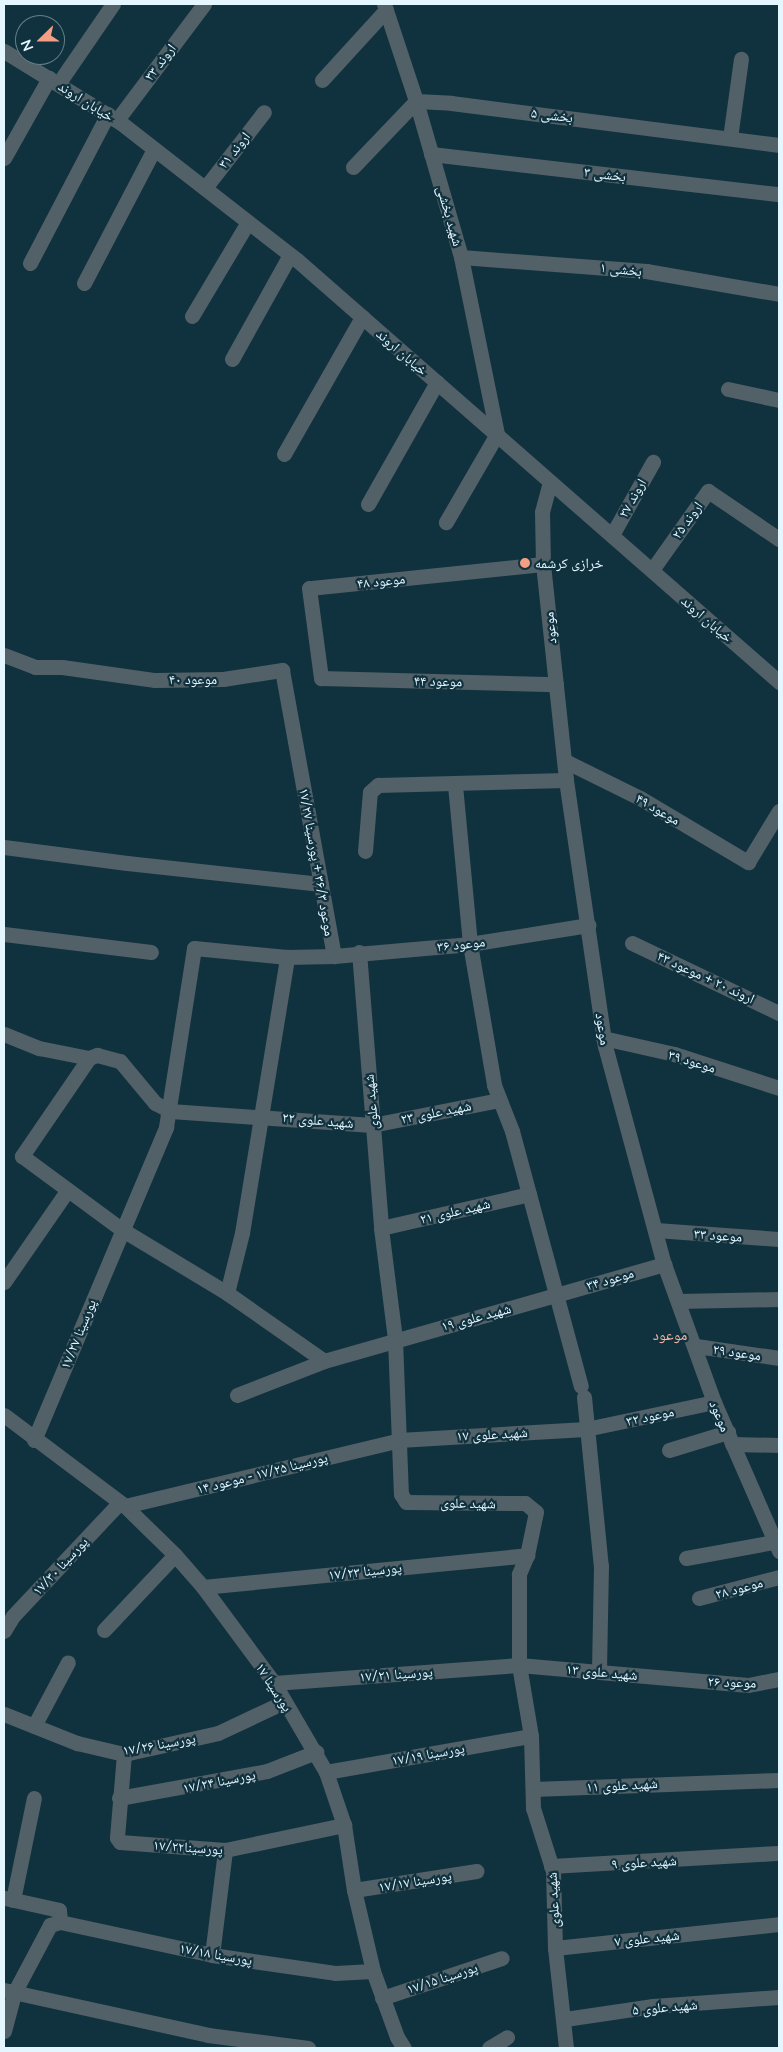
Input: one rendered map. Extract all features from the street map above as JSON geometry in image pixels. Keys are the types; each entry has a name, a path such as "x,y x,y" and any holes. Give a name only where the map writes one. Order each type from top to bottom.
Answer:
{"street":[{"path":"4,158 54,81 113,4"},
{"name":"اروند ۳۳","path":"30,263 112,117 204,4"},
{"path":"322,80 385,7"},
{"name":"شهید بخشی","path":"385,7 416,101 461,257 496,434"},
{"name":"خیابان اروند","path":"4,51 112,117 290,255 779,682"},
{"path":"730,138 741,59"},
{"path":"353,168 416,101"},
{"name":"بخشی ۵","path":"416,101 730,138 779,146"},
{"name":"اروند ۳۱","path":"205,188 264,112"},
{"path":"84,283 154,149"},
{"name":"بخشی ۳","path":"432,154 779,194"},
{"path":"192,316 248,222"},
{"path":"232,359 290,255"},
{"name":"بخشی ۱","path":"461,257 646,271 779,294"},
{"path":"284,454 362,317"},
{"path":"368,504 437,382"},
{"path":"728,389 779,400"},
{"path":"446,522 496,434"},
{"name":"اروند ۲۷","path":"612,535 653,462"},
{"name":"موعود","path":"550,482 542,512 543,564 566,780 604,1038 664,1264 696,1346 714,1402 778,1544"},
{"name":"اروند ۲۵","path":"652,570 708,491 779,539"},
{"name":"موعود ۴۸","path":"321,678 309,588 543,564"},
{"name":"موعود ۴۰","path":"4,656 35,667 62,667 155,680 223,679 282,670 301,769"},
{"name":"موعود ۴۴","path":"321,678 556,684"},
{"name":"موعود ۴۹","path":"565,761 640,798 748,862 779,810"},
{"name":"موعود ۳۶/۳ + پورسینا ۱۷/۲۷","path":"301,769 334,956"},
{"path":"365,851 370,792 374,787 566,780"},
{"path":"454,785 470,944 483,1034 499,1100 512,1131 583,1392 601,1566 599,1672"},
{"path":"4,846 321,884"},
{"name":"موعود ۳۶","path":"194,948 287,957 334,956 360,952 470,944 588,925"},
{"path":"4,934 151,952"},
{"name":"اروند ۲۰ + موعود ۴۳","path":"632,943 779,1012"},
{"name":"پورسینا ۱۷/۲۷","path":"34,1440 121,1229 166,1127 194,948"},
{"name":"شهید علوی","path":"360,952 381,1228 395,1339 401,1494 406,1502 525,1503 536,1512 527,1555 519,1574 518,1665 531,1736 533,1808 551,1866 555,1948 565,2019 566,2048"},
{"path":"227,1293 242,1233 263,1116 287,957"},
{"path":"4,1034 39,1048 89,1058 97,1055 120,1061 155,1103 170,1111"},
{"name":"موعود ۳۹","path":"604,1038 674,1054 779,1088"},
{"path":"89,1058 22,1156 66,1191 121,1229 227,1293 324,1361"},
{"name":"شهید علوی ۲۳","path":"372,1124 499,1100"},
{"name":"شهید علوی ۲۲","path":"170,1111 372,1124"},
{"path":"4,1282 66,1191"},
{"name":"شهید علوی ۲۱","path":"381,1228 529,1194"},
{"name":"موعود ۳۳","path":"656,1230 779,1240"},
{"name":"موعود ۳۴","path":"557,1295 664,1264"},
{"name":"شهید علوی ۱۹","path":"237,1395 324,1361 395,1339 557,1295"},
{"path":"678,1301 779,1299"},
{"name":"موعود ۲۹","path":"696,1346 779,1358"},
{"name":"موعود ۳۲","path":"586,1429 714,1402"},
{"name":"پورسینا ۱۷","path":"4,1415 34,1440 122,1504 175,1555 204,1587 274,1683 326,1772 344,1826 354,1890 373,1971 382,1998 404,2048"},
{"name":"شهید علوی ۱۷","path":"398,1440 586,1429"},
{"path":"669,1450 730,1438 779,1445"},
{"name":"پورسینا ۱۷/۲۵ - موعود ۱۴","path":"122,1504 398,1440"},
{"name":"پورسینا ۱۷/۳۰","path":"4,1631 13,1616 122,1504"},
{"path":"686,1558 778,1544"},
{"path":"104,1630 175,1555"},
{"name":"پورسینا ۱۷/۲۳","path":"204,1587 527,1555"},
{"name":"موعود ۲۸","path":"699,1598 779,1577"},
{"path":"34,1726 68,1662"},
{"name":"شهید علوی ۱۳","path":"518,1665 685,1679"},
{"name":"پورسینا ۱۷/۲۱","path":"274,1683 518,1665"},
{"name":"موعود ۲۶","path":"685,1679 748,1685 779,1679"},
{"name":"پورسینا ۱۷/۲۶","path":"4,1714 77,1743 124,1754 218,1733 284,1702"},
{"name":"پورسینا ۱۷/۱۹","path":"326,1772 531,1736"},
{"name":"پورسینا ۱۷/۲۴","path":"119,1798 267,1771 316,1752"},
{"name":"پورسینا۱۷/۲۲","path":"124,1754 119,1798 120,1842 225,1850 344,1826"},
{"name":"شهید علوی ۱۱","path":"533,1789 710,1781 779,1780"},
{"path":"4,2031 9,1992 50,1925 60,1922 59,1910 8,1899 34,1798"},
{"path":"212,1955 225,1850"},
{"name":"شهید علوی ۹","path":"551,1866 738,1857 779,1853"},
{"name":"پورسینا ۱۷/۱۷","path":"354,1890 477,1871"},
{"name":"پورسینا ۱۷/۱۸","path":"60,1922 212,1955 335,1973 373,1971"},
{"name":"شهید علوی ۷","path":"555,1948 779,1924"},
{"name":"پورسینا ۱۷/۱۵","path":"382,1998 502,1958"},
{"path":"9,1992 207,2042 308,2048"},
{"name":"شهید علوی ۵","path":"565,2019 653,2006 772,1998"},
{"path":"489,2048 507,2037"}],"place":[{"name":"خرازی کرشمه","path":"525,563"}],"district":[{"name":"موعود","path":"670,1335"}]}
